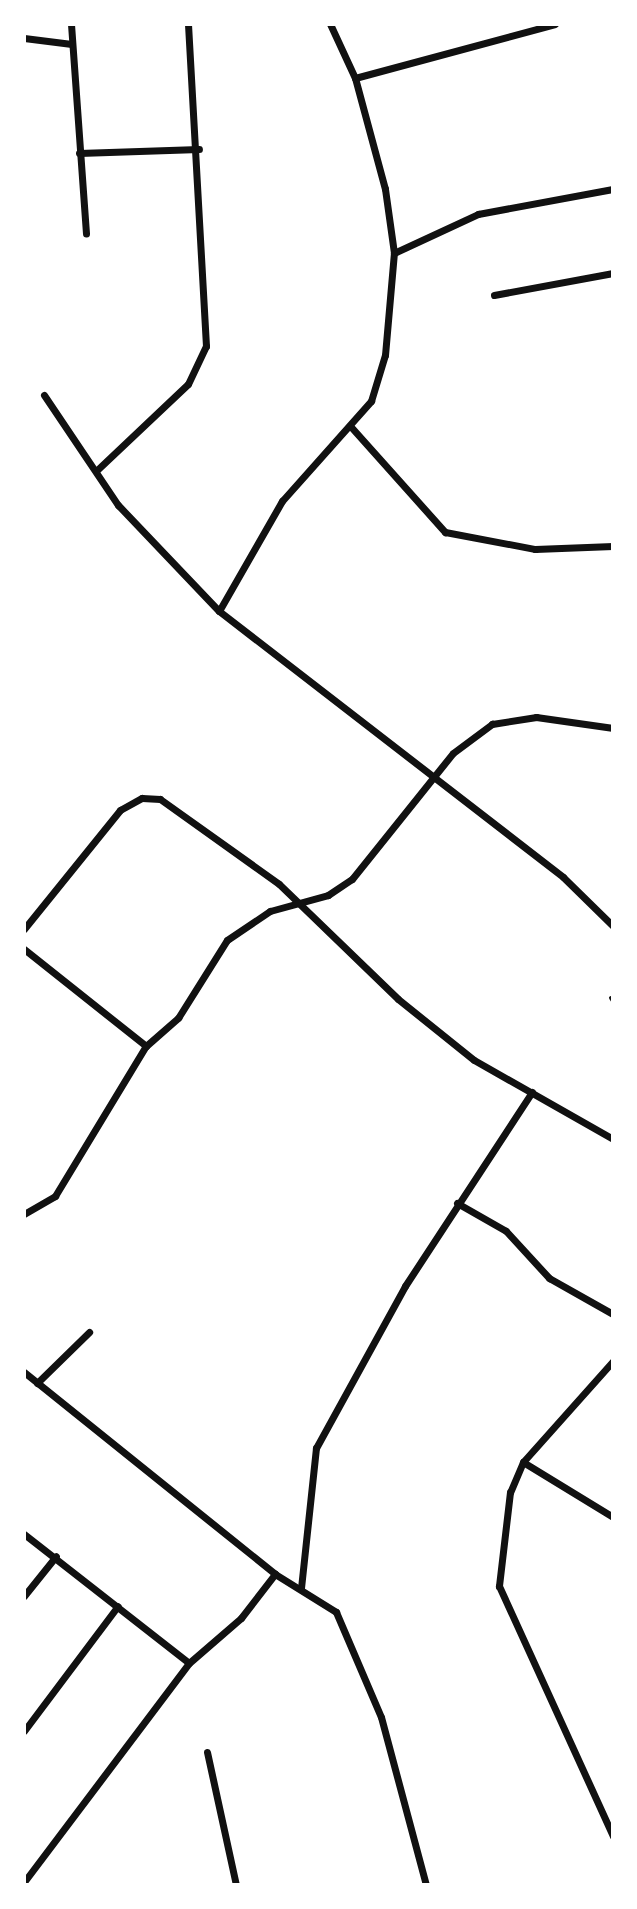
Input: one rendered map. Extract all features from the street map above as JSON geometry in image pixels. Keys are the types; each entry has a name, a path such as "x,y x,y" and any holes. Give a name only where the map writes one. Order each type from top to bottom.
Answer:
{"street":[{"path":"71,24 86,233"},
{"path":"97,470 180,393 203,359 199,149 188,24"},
{"path":"219,611 282,501 352,428 371,401 385,355 394,253 355,78 330,24"},
{"path":"355,78 555,24"},
{"path":"24,38 72,44"},
{"path":"79,153 199,149"},
{"path":"394,253 478,214 613,189"},
{"path":"494,295 613,273"},
{"path":"44,395 118,505 219,611 431,779 563,877 613,926"},
{"path":"352,428 445,532 535,549 613,546"},
{"path":"24,1214 55,1196 146,1046 178,1018 227,940 296,902 352,879 431,779 492,724 536,717 613,728"},
{"path":"24,929 120,810 142,798 170,804 296,902 409,1008 474,1060 613,1139"},
{"path":"24,949 146,1046"},
{"path":"301,1588 316,1448 457,1203 532,1092"},
{"path":"457,1203 506,1231 549,1278 613,1314"},
{"path":"37,1383 89,1332"},
{"path":"613,1361 523,1462 507,1505 499,1586 613,1836"},
{"path":"24,1372 275,1574 336,1612 350,1632 426,1885"},
{"path":"523,1462 613,1517"},
{"path":"24,1534 189,1663"},
{"path":"24,1596 56,1556"},
{"path":"24,1882 189,1663 241,1618 275,1574"},
{"path":"24,1731 118,1606"},
{"path":"207,1752 236,1885"}]}
